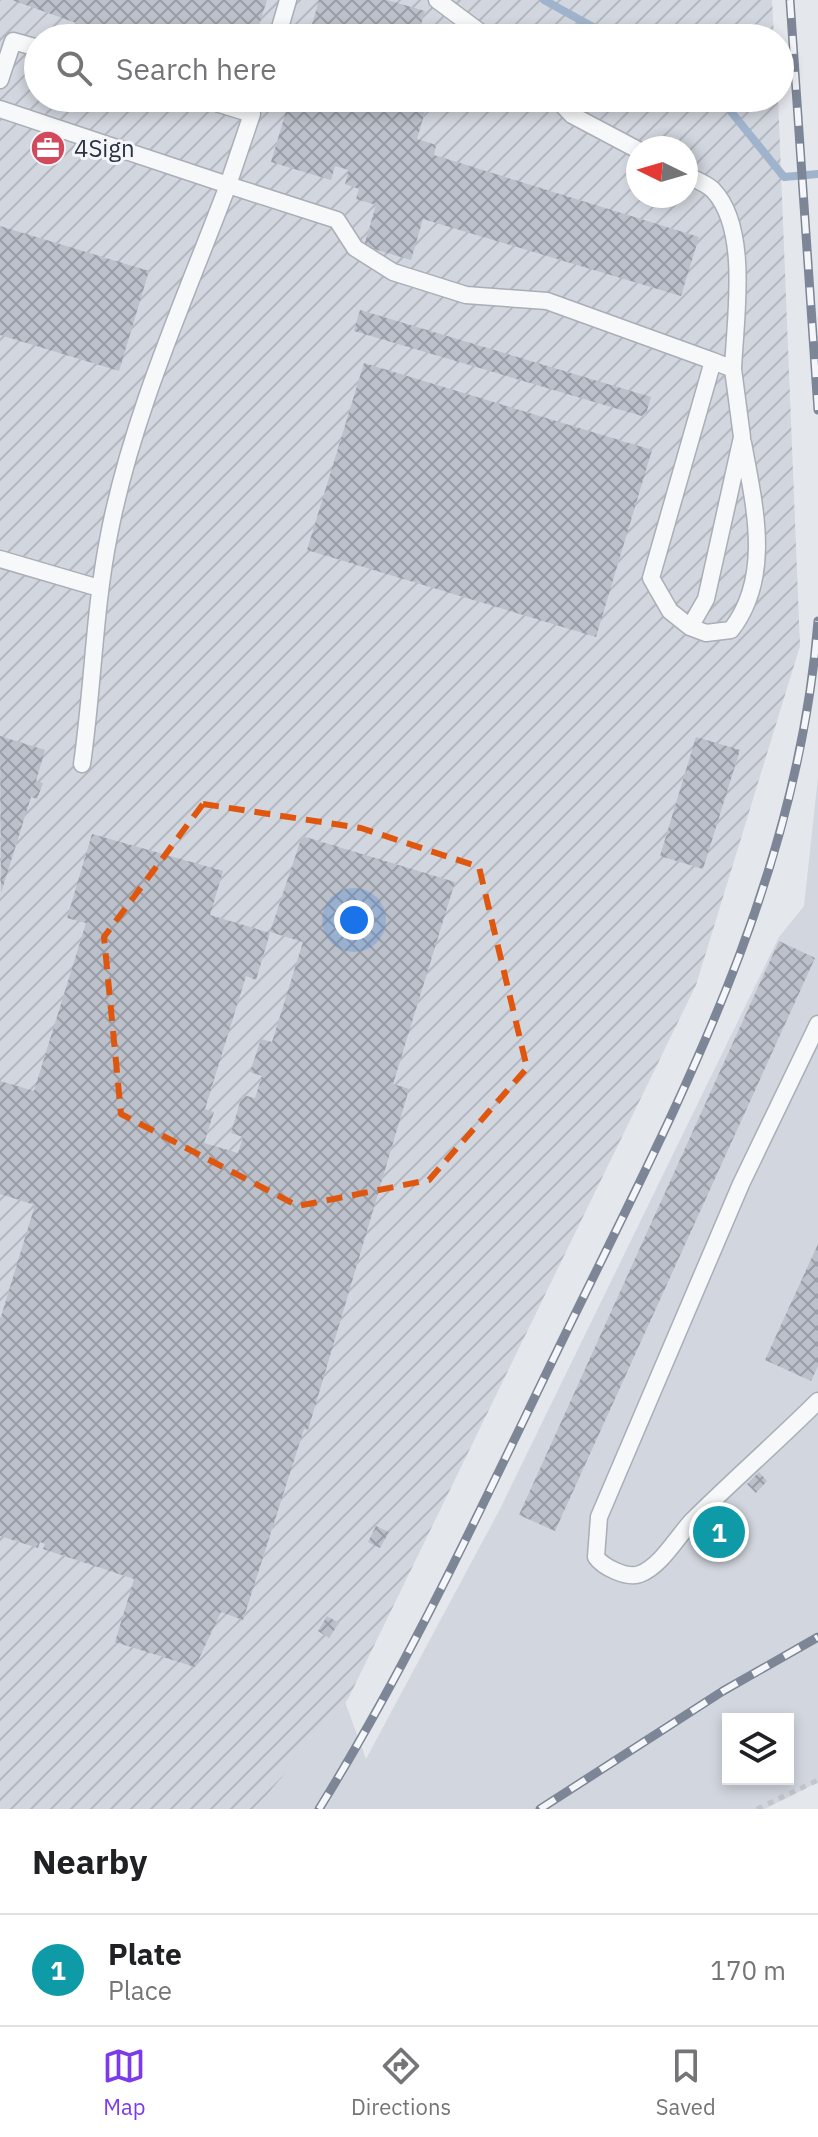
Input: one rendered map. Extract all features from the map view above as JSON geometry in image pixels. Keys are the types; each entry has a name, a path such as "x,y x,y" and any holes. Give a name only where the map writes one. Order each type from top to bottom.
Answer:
{"lane":[{"path":"281,24 288,0"},
{"path":"437,0 469,24"},
{"path":"0,80 13,41 24,44"},
{"path":"0,109 337,220 355,248 393,272 466,295 547,301 733,369"},
{"path":"82,764 99,627 99,588 126,466 253,112"},
{"path":"569,112 626,144"},
{"path":"698,181 711,188 729,213 738,267 733,369 757,519 756,568 745,612 731,630 706,633 690,627 670,611 651,578 713,361"},
{"path":"690,627 706,599 742,437"},
{"path":"0,559 99,588"},
{"path":"818,1024 741,1184 599,1517 596,1557 602,1565 624,1573 639,1574 652,1566 692,1522 818,1401"}],"path":[{"path":"757,1809 818,1780"}],"highlighted area":[{"path":"203,804 361,828 479,867 527,1068 429,1180 298,1206 121,1114 104,937"}],"shaded area":[{"path":"0,0 772,0 773,24 24,24 24,112 779,112 800,646 696,985 348,1699 255,1809 0,1809"},
{"path":"818,777 818,1782 765,1809 255,1809 345,1702 366,1759 500,1509 779,937 804,906"}],"building":[{"path":"12,0 267,0 259,24 79,24"},
{"path":"319,0 387,0 425,11 421,24 312,24"},
{"path":"286,112 425,112 417,139 436,145 434,155 699,237 681,296 423,219 411,260 364,246 376,205 356,199 359,189 345,184 349,170 335,166 331,180 271,162"},
{"path":"0,226 149,271 119,371 0,335"},
{"path":"360,310 651,397 645,417 354,331"},
{"path":"364,363 652,450 596,637 307,550"},
{"path":"0,736 45,750 36,781 43,783 37,799 31,797 1,893"},
{"path":"696,737 740,750 703,869 660,856"},
{"path":"92,834 223,871 210,915 270,933 256,980 246,976 205,1109 214,1112 204,1143 238,1153 243,1137 231,1133 242,1095 255,1098 262,1076 250,1072 261,1039 272,1042 303,942 270,932 302,836 455,882 393,1084 409,1089 308,1430 304,1429 243,1620 221,1612 195,1667 115,1642 134,1579 43,1549 45,1544 40,1542 38,1548 0,1536 0,1320 35,1205 0,1194 0,1081 34,1091 86,923 67,918"},
{"path":"779,941 815,958 555,1531 519,1515"},
{"path":"818,1244 818,1366 811,1381 765,1360"},
{"path":"759,1472 767,1481 756,1493 747,1484"},
{"path":"376,1526 389,1532 380,1548 368,1542"},
{"path":"327,1616 339,1623 329,1638 318,1631"}],"waterway":[{"path":"544,0 588,24"},
{"path":"731,112 784,177 818,174"}],"railway":[{"path":"790,0 792,24"},
{"path":"794,59 818,410"},
{"path":"319,1809 385,1695 446,1578 647,1167 725,993 758,904 785,813 806,719 818,621"},
{"path":"540,1809 723,1691 818,1637"}],"place":[{"name":"4Sign","path":"48,148"},
{"name":"Plate","path":"719,1532"}]}
